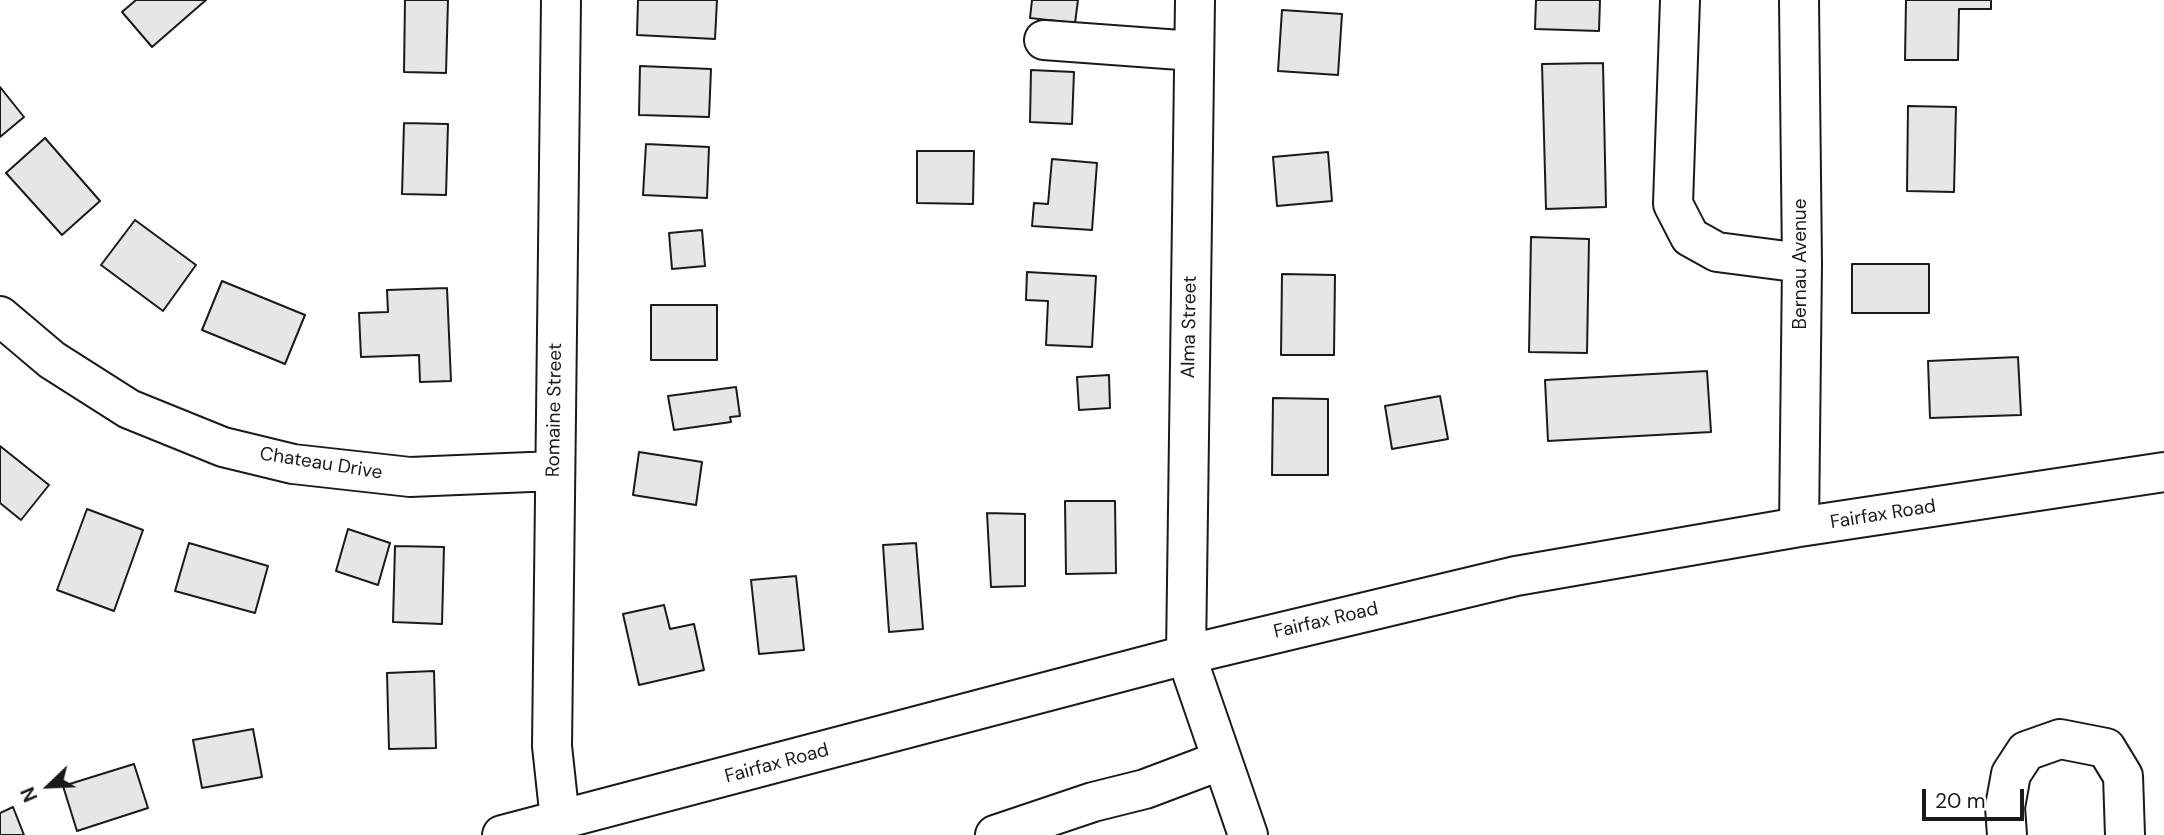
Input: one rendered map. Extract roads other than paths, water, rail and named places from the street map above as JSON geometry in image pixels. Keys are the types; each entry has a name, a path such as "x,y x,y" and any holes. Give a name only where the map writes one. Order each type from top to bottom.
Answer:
{"street":[{"name":"Romaine Street","path":"551,826 561,0"},
{"name":"Alma Street","path":"1195,0 1186,655 1248,835"},
{"path":"1680,0 1673,204 1690,237 1717,251 1802,263"},
{"name":"Bernau Avenue","path":"1799,0 1802,263 1799,527"},
{"path":"1044,40 1194,51"},
{"name":"Chateau Drive","path":"0,316 52,360 129,409 223,447 292,464 410,477 554,471"},
{"name":"Fairfax Road","path":"502,835 551,826 626,820 1186,655 1516,576 1799,527 2164,472"},
{"path":"2007,835 2005,807 2011,774 2026,751 2060,739 2106,748 2123,776 2124,835"},
{"path":"995,835 1093,802 1144,789 1222,760"}]}
